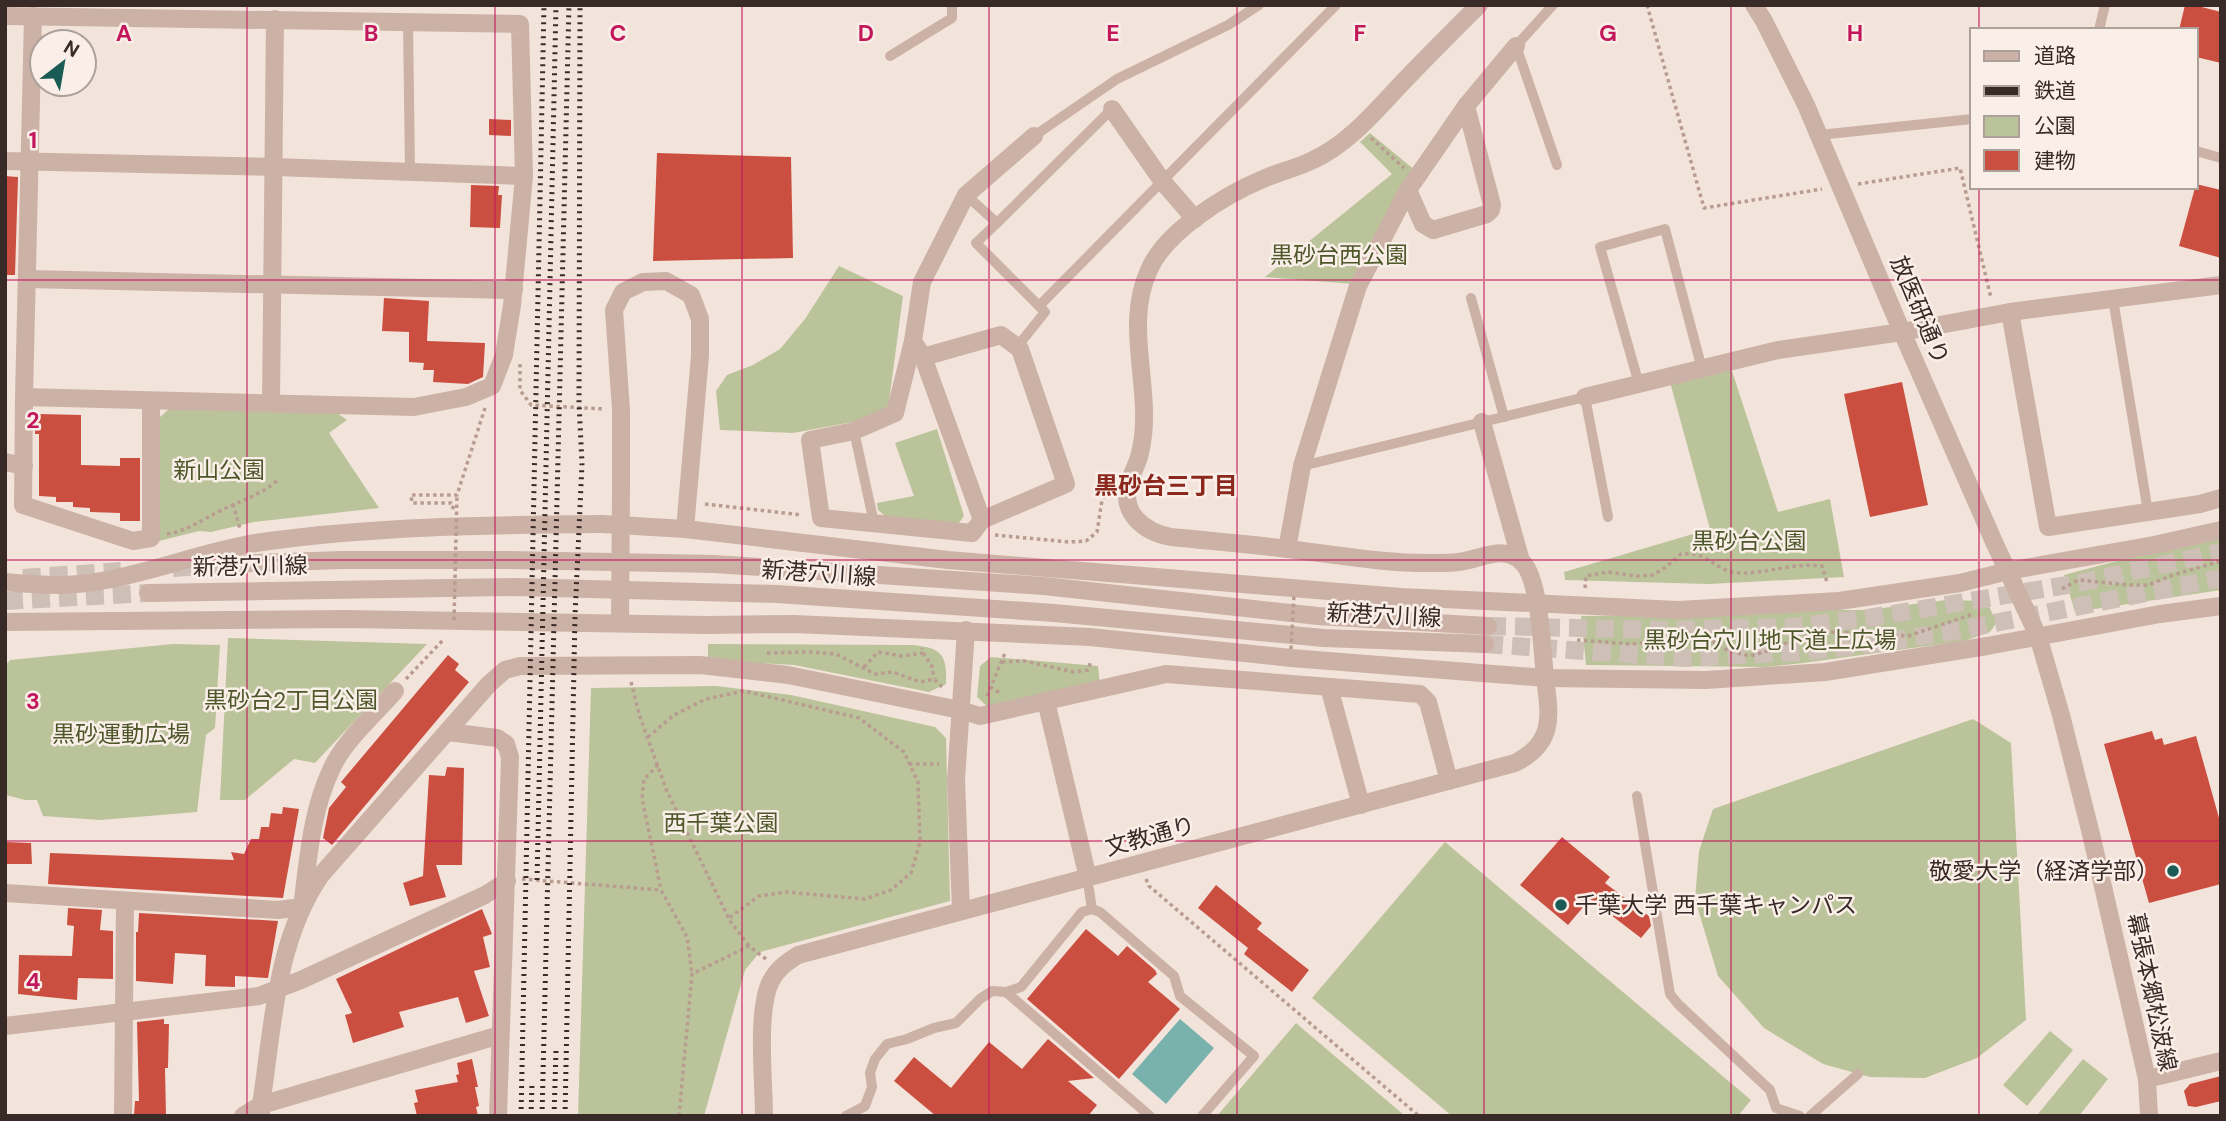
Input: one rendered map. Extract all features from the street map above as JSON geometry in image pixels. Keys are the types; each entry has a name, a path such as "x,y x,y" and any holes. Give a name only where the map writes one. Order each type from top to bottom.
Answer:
{"street":[{"path":"1479,5 1337,146 1314,160 1262,179 1225,198 1164,246 1149,269 1138,306 1144,432 1140,456 1126,499 1129,509 1153,534 1171,537 1408,564 1459,562 1496,553 1513,555 1521,561"},
{"name":"放医研通り","path":"1754,5 1786,62 1819,135 1902,332 2038,636"},
{"path":"5,16 173,11 275,19 408,23 481,14 520,24 524,176 514,290 504,355 492,386 466,397 414,407 24,397"},
{"path":"33,16 23,505 133,541 151,538 151,401"},
{"path":"271,403 275,19"},
{"path":"1287,549 1302,466 1358,286 1412,184 1466,106 1516,47"},
{"path":"1412,184 1423,224 1433,230 1491,211 1492,205 1466,106"},
{"path":"1112,109 1163,182 1195,219"},
{"path":"923,357 1001,335 1020,349 1066,484 977,526 874,523 821,518 810,440 853,431 895,412 913,341 922,282 966,195 1034,136"},
{"path":"5,161 524,176"},
{"path":"28,279 514,290"},
{"path":"620,623 621,410 614,310 623,292 643,282 666,281 691,295 700,319 700,356 685,529"},
{"path":"1585,397 1778,350 2003,314 2221,285"},
{"path":"2003,314 2048,527 2200,504 2221,498"},
{"path":"913,341 923,357 977,526"},
{"name":"文教通り","path":"764,1116 765,1004 770,982 781,967 798,955 961,911 1089,884 1361,804 1515,764 1530,756 1545,736 1548,718 1538,605 1529,572 1521,561 1482,422"},
{"path":"5,462 24,466"},
{"path":"5,582 70,585 99,582 248,545 376,530 602,524 685,529 948,560 1401,597 1678,610 1839,601 1960,583 2008,571 2141,548 2221,530"},
{"name":"新港穴川線","path":"229,564 342,560 714,564 1044,586 1318,616 1488,626"},
{"name":"新港穴川線","path":"148,593 517,587 777,594 1054,613 1324,638 1485,644"},
{"path":"5,622 346,619 794,624 1090,637 1291,658 1545,678 1706,680 1825,672 2160,614 2221,606"},
{"path":"961,911 957,780 966,630"},
{"name":"幕張本郷松波線","path":"2038,636 2091,834 2147,1079 2149,1116"},
{"path":"261,1110 278,990 287,946 302,907 321,875 489,684 505,670 520,666 713,667 788,675 980,716 1166,674 1420,694 1428,702 1449,781"},
{"path":"1329,687 1361,804"},
{"path":"302,907 313,831 331,769 344,749 395,691"},
{"path":"1046,701 1089,884"},
{"path":"448,732 497,738 506,744 510,757 498,1116"},
{"path":"5,1026 259,996 278,990 485,895 507,881"},
{"path":"5,893 278,910 302,907"},
{"path":"123,1116 125,901"},
{"path":"243,1116 500,1035"},
{"path":"2147,1079 2221,1061"}],"lane":[{"path":"890,56 952,18 952,5"},
{"path":"1034,136 1117,79 1228,25 1258,5"},
{"path":"1039,306 1336,5"},
{"path":"1553,5 1516,47 1557,165"},
{"path":"2099,28 2105,5"},
{"path":"408,23 410,172"},
{"path":"1017,347 1045,312 976,243 1112,109"},
{"path":"1819,135 1970,119"},
{"path":"2198,152 2221,158"},
{"path":"966,195 998,223"},
{"path":"1639,384 1600,247 1665,229 1702,369"},
{"path":"1471,298 1504,417"},
{"path":"2113,299 2148,512"},
{"path":"1302,466 1585,397 1608,517"},
{"path":"853,431 874,523"},
{"path":"1637,796 1670,994 1770,1090 1774,1112 1800,1116"},
{"path":"1089,884 1092,909"},
{"path":"846,1116 865,1106 872,1087 870,1073 875,1059 887,1044 956,1023 980,999 992,992 1006,992 1021,986 1082,912 1092,909 1100,912 1174,976 1180,996 1254,1056 1202,1116"},
{"path":"1006,992 1150,1116"},
{"path":"1810,1116 1858,1074"}],"path":[{"path":"1647,5 1704,208 1960,168 2003,314"},
{"path":"1359,127 1412,184"},
{"path":"520,364 520,390 531,405 621,410"},
{"path":"454,620 457,495 492,386"},
{"path":"151,534 163,535 185,530 233,504 269,489 279,479"},
{"path":"977,526 1069,542 1086,541 1097,532 1102,500 1112,482"},
{"path":"451,503 412,503 411,495 457,495"},
{"path":"687,502 821,518"},
{"path":"233,504 240,529"},
{"path":"1585,592 1586,576 1608,572 1653,575 1681,554 1697,554 1717,567 1736,573 1788,569 1810,564 1822,566 1827,582"},
{"path":"2062,589 2078,580 2148,585 2221,561"},
{"path":"1291,649 1294,595"},
{"path":"1577,640 1631,644 1643,643 1668,632 1692,632 1729,651 1749,656 1818,633 1908,636 1973,614"},
{"path":"395,691 446,637"},
{"path":"922,644 923,653 932,666 934,679"},
{"path":"864,667 878,652 902,656 923,653"},
{"path":"986,697 1005,653"},
{"path":"1002,662 1024,661 1074,672 1088,670 1091,661"},
{"path":"620,682 633,682 639,714 666,789 729,918 749,946 766,959"},
{"path":"648,737 674,715 706,699 744,691 859,718 904,752 918,782 920,842 911,873 891,890 865,899 786,892 759,896 729,918"},
{"path":"909,764 944,765"},
{"path":"658,765 645,779 642,799 661,890 687,937 692,974 679,1116"},
{"path":"1144,874 1149,886 1419,1116"},
{"path":"507,881 516,879 661,890"},
{"path":"692,974 749,946"}],"green space":[{"name":"黒砂台西公園","path":"1370,133 1416,171 1355,284 1265,277 1392,174 1360,142"},
{"path":"839,266 903,296 888,409 869,419 793,433 720,430 716,391 727,375 753,365 780,349 805,319"},
{"name":"黒砂台公園","path":"1731,368 1778,512 1830,499 1844,577 1709,584 1565,580 1564,572 1710,529 1670,382"},
{"name":"新山公園","path":"169,409 337,413 347,420 329,433 379,508 254,522 159,541 160,417"},
{"path":"937,429 964,516 958,524 885,516 878,510 877,503 914,496 895,443"},
{"path":"2221,533 2221,590 2075,612 2064,575"},
{"name":"黒砂台穴川地下道上広場","path":"1946,600 1986,601 1997,622 1990,632 1964,641 1765,667 1586,665 1581,616 1737,615 1867,610"},
{"name":"黒砂台2丁目公園","path":"228,638 427,644 315,763 294,759 245,800 220,800"},
{"name":"黒砂運動広場","path":"173,644 220,645 215,728 206,735 197,812 100,820 43,816 37,800 6,795 5,666 10,660"},
{"path":"708,644 922,646 941,654 944,659 946,684 929,692 794,665 708,660"},
{"path":"991,657 1098,666 1100,685 991,710 977,697 980,666"},
{"name":"西千葉公園","path":"716,686 791,695 935,727 946,738 950,901 760,952 745,970 704,1116 578,1116 591,688"},
{"path":"1973,719 2011,743 2026,1020 1977,1058 1925,1078 1870,1077 1823,1064 1764,1028 1718,976 1695,899 1699,851 1713,809"},
{"path":"1445,842 1751,1100 1738,1116 1452,1116 1312,998"},
{"path":"1296,1023 1405,1116 1217,1116"},
{"path":"2050,1031 2073,1050 2027,1106 2003,1085"},
{"path":"2083,1059 2108,1079 2079,1116 2040,1116 2038,1114"}],"water":[{"path":"1180,1019 1214,1048 1166,1104 1132,1074"}],"building":[{"path":"2185,5 2221,12 2221,63 2198,57 2198,28 2179,28"},
{"path":"489,119 511,120 511,136 489,135"},
{"path":"657,153 791,157 793,258 653,261"},
{"path":"5,176 18,177 15,275 5,275"},
{"path":"2198,184 2221,190 2221,258 2179,246"},
{"path":"471,185 499,186 498,195 502,195 500,228 470,227"},
{"path":"384,298 429,301 427,341 485,343 483,377 468,384 433,382 434,370 423,370 424,363 409,362 409,332 382,331"},
{"path":"1902,382 1928,505 1870,517 1844,394"},
{"path":"81,415 81,465 120,466 120,458 140,458 140,521 120,521 120,513 90,512 90,508 73,507 73,502 56,502 56,497 39,496 39,434 35,434 35,416"},
{"path":"448,655 459,664 455,670 469,682 332,845 323,838 329,808 346,787 341,782"},
{"path":"2152,731 2155,740 2162,738 2164,745 2196,736 2221,825 2221,884 2149,903 2104,744"},
{"path":"447,767 464,768 462,865 436,865 446,897 410,906 403,883 423,876 429,775 445,776"},
{"path":"283,807 299,809 283,898 48,884 50,853 234,860 231,852 244,854 251,839 259,839 261,827 269,827 271,813 282,814"},
{"path":"1562,837 1610,877 1605,883 1649,916 1651,926 1641,938 1590,899 1568,925 1520,885"},
{"path":"5,842 31,843 32,864 5,864"},
{"path":"1216,885 1262,923 1257,929 1309,970 1292,992 1244,954 1248,948 1198,908"},
{"path":"68,908 102,910 100,930 113,931 113,979 78,978 77,1000 18,994 19,955 72,956 74,926 67,925"},
{"path":"482,909 492,934 483,937 490,967 474,971 489,1016 466,1023 458,997 399,1012 404,1027 353,1043 345,1015 352,1013 336,979"},
{"path":"139,913 278,921 268,978 235,976 235,987 205,986 206,955 175,953 173,984 136,981 136,932"},
{"path":"1086,929 1118,956 1127,946 1155,970 1157,974 1148,982 1180,1009 1119,1079 1027,999"},
{"path":"164,1019 164,1024 169,1024 168,1068 165,1068 166,1116 134,1116 135,1101 139,1101 137,1022"},
{"path":"1048,1039 1094,1078 1068,1081 1097,1105 1088,1116 936,1116 894,1081 914,1057 951,1088 989,1042 1022,1069"},
{"path":"472,1059 478,1087 475,1087 478,1116 417,1116 415,1090 458,1082 457,1063"},
{"path":"2221,1076 2221,1101 2196,1107 2188,1106 2184,1091 2190,1084"}],"tunnel":[{"path":"1488,626 1663,630 1791,627 1868,618 2079,583 2221,552"},
{"path":"173,568 229,564"},
{"path":"23,578 121,571"},
{"path":"1485,644 1685,658 1801,652 1949,632 2221,578"},
{"path":"5,601 148,593"}],"railway":[{"path":"521,1116 544,5"},
{"path":"537,880 556,5"},
{"path":"542,1116 569,5"},
{"path":"565,1116 575,616 582,464 579,403 580,5"},
{"path":"554,1116 556,1050"},
{"path":"531,1116 532,1083"}],"place":[{"name":"敬愛大学（経済学部）","path":"2173,871"},
{"name":"千葉大学 西千葉キャンパス","path":"1561,905"}],"district":[{"name":"黒砂台三丁目","path":"1166,485"}]}
